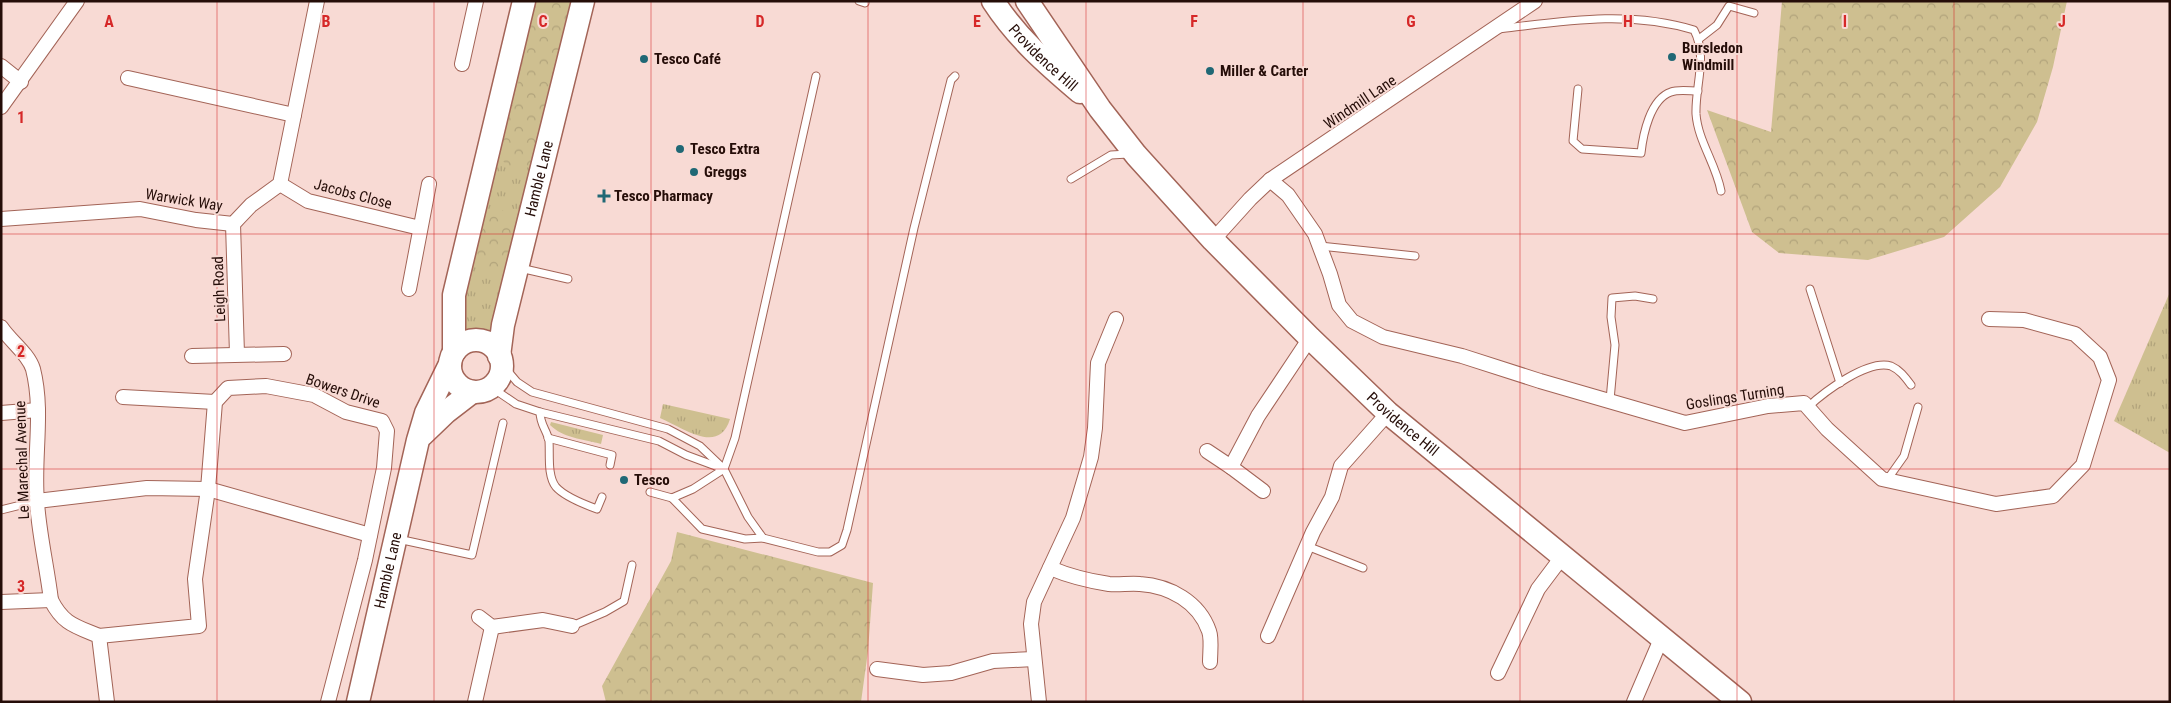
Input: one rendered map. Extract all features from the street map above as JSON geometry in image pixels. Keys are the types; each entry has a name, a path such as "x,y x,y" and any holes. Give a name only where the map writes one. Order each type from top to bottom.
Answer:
{"main road":[{"name":"Hamble Lane","path":"358,702 418,440 426,413 452,358 454,295 524,1"},
{"name":"Hamble Lane","path":"500,359 503,326 583,1"},
{"name":"Providence Hill","path":"993,1 1009,26 1049,66 1100,109"},
{"name":"Providence Hill","path":"1026,1 1100,109 1136,155 1212,240 1310,338 1388,413 1740,702"},
{"path":"418,440 446,412 482,389 500,376 500,359 495,349 482,341 467,342 452,358 450,372 458,385 482,389"}],"street":[{"path":"1,107 21,82 77,1"},
{"path":"280,184 317,1"},
{"path":"462,64 476,1"},
{"name":"Windmill Lane","path":"1212,240 1270,180 1535,1"},
{"path":"1,66 21,82"},
{"path":"128,78 294,115"},
{"name":"Goslings Turning","path":"1270,180 1288,195 1315,234 1339,305 1352,321 1383,337 1462,356 1685,423 1768,406 1804,403 1808,407"},
{"name":"Warwick Way","path":"1,220 140,209 196,220 233,224 251,205 280,184"},
{"name":"Jacobs Close","path":"280,184 308,201 420,228"},
{"path":"409,289 428,184"},
{"name":"Leigh Road","path":"233,224 237,354"},
{"path":"1039,702 1032,624 1034,602 1073,518 1091,458 1095,428 1098,363 1116,319"},
{"path":"1808,407 1826,429 1882,479 1996,504 2053,496 2083,466 2109,380 2100,357 2075,334 2024,320 1989,319"},
{"name":"Le Marechal Avenue","path":"1,327 26,356 32,368 38,410 37,501 51,600 57,612 64,620 99,636"},
{"path":"1231,467 1258,416 1310,338"},
{"path":"192,356 284,354"},
{"name":"Bowers Drive","path":"215,402 228,388 266,386 314,395 346,412 382,421 387,431 384,468 370,535 328,702"},
{"path":"107,702 99,636 198,626 195,579 208,489 215,402 123,397"},
{"path":"1,413 38,410"},
{"path":"1268,636 1306,546 1332,497 1341,466 1388,413"},
{"path":"1207,452 1263,491"},
{"path":"37,501 147,488 208,489 370,535"},
{"path":"1498,673 1538,589 1562,557"},
{"path":"1050,568 1087,580 1112,584 1140,584 1161,588 1180,596 1197,610 1216,633 1210,662"},
{"path":"1,602 51,600"},
{"path":"479,617 492,627 543,620 572,626"},
{"path":"474,702 492,627"},
{"path":"1634,702 1661,639"},
{"path":"877,669 923,675 950,673 992,661 1034,659"}],"lane":[{"path":"1699,39 1717,25 1729,6 1754,12"},
{"path":"1496,29 1594,18 1643,18 1694,30 1699,39 1701,67 1696,113 1701,136 1718,175 1721,191"},
{"path":"672,498 693,489 724,470 735,438 816,76"},
{"path":"650,492 672,498 702,529 745,539 763,538 818,552 830,552 842,545 847,530 918,212 951,80 955,76"},
{"path":"1578,89 1573,141 1582,148 1641,153 1643,131 1660,99 1671,92 1698,91"},
{"path":"1071,179 1111,155 1136,155"},
{"path":"1320,246 1415,256"},
{"path":"517,268 568,279"},
{"path":"1810,289 1840,383"},
{"path":"1610,400 1615,345 1611,317 1612,298 1635,296 1653,299"},
{"path":"500,359 517,382 532,392 668,429 700,446 724,470 748,517 763,538"},
{"path":"1808,407 1823,392 1871,367 1891,366 1901,372 1911,385"},
{"path":"482,389 540,412 659,441 686,455 724,470"},
{"path":"1887,480 1904,456 1918,407"},
{"path":"540,412 540,422 548,438 551,473 556,486 583,504 597,509 602,497"},
{"path":"395,538 472,555 503,423"},
{"path":"548,438 612,455 610,465"},
{"path":"1,510 37,501"},
{"path":"1306,546 1363,568"},
{"path":"572,626 624,602 632,565"}],"green space":[{"path":"531,1 575,1 494,338 475,334 462,337 461,306"},
{"path":"535,1 572,1 530,167 509,167 500,158 500,150 518,86"},
{"path":"1782,1 2067,1 2053,67 2037,122 2000,187 1944,237 1868,260 1779,253 1752,232 1707,110 1771,132"},
{"path":"504,210 514,221 517,232 505,275 495,276 486,269 476,251 489,211"},
{"path":"2170,292 2170,453 2114,421"},
{"path":"663,404 730,419 725,430 718,436 699,436 660,418"},
{"path":"551,422 603,435 601,444 561,433 550,425"},
{"path":"677,532 873,583 868,651 861,702 606,702 602,686 671,561"}],"place":[{"name":"Bursledon Windmill","path":"1672,57"},
{"name":"Tesco Café","path":"644,59"},
{"name":"Miller & Carter","path":"1210,71"},
{"name":"Tesco Extra","path":"680,149"},
{"name":"Greggs","path":"694,172"},
{"name":"Tesco Pharmacy","path":"604,196"},
{"name":"Tesco","path":"624,480"}]}
